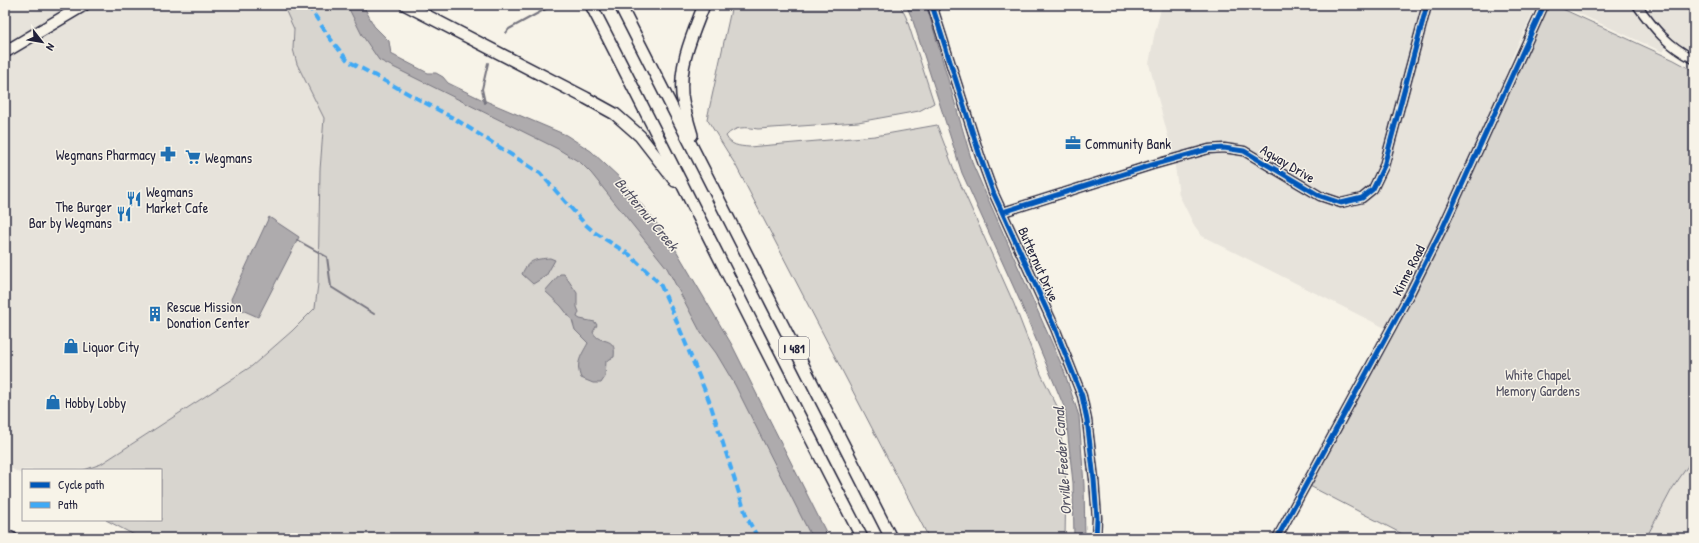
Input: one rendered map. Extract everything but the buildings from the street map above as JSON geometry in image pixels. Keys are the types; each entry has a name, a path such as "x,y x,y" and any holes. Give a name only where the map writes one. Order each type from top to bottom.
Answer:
{"highway":[{"path":"5,52 84,5"},
{"path":"406,5 615,114 650,147 690,202"},
{"name":"I 481","path":"591,5 862,538"},
{"name":"I 481","path":"620,5 892,538"},
{"path":"699,158 684,106 682,83 687,50 704,5"}],"street":[{"name":"Butternut Drive","path":"932,5 980,156 1003,212 1055,328 1082,396 1087,420 1094,479 1096,538"},
{"name":"Agway Drive","path":"1003,212 1156,164 1209,149 1224,148 1244,151 1331,201 1342,203 1362,198 1373,189 1384,166 1427,5"},
{"name":"Kinne Road","path":"1277,538 1410,293 1444,227 1544,5"},
{"path":"1637,5 1654,29 1677,50 1694,59"},
{"path":"5,533 14,538"}],"shaded area":[{"path":"5,5 283,5 294,29 293,49 297,64 324,118 320,170 318,284 315,308 292,331 252,366 101,464 87,469 22,469 22,474 5,465"},
{"path":"1162,5 1537,5 1514,53 1502,84 1439,226 1385,328 1202,236 1194,225 1179,195 1174,159 1149,64"},
{"path":"1560,5 1694,5 1694,52 1672,39 1663,52"},
{"path":"1694,457 1694,538 1646,538 1672,489"}],"green space":[{"path":"283,5 355,5 393,61 582,155 662,245 822,538 140,538 108,521 162,521 162,469 87,469 101,464 252,366 292,331 315,308 318,284 320,170 324,118 297,64 293,49 294,29"},
{"path":"732,5 900,5 906,17 934,103 919,111 858,122 758,129 740,128 733,130 726,136 733,144 749,147 875,136 937,125 955,172 1014,304 1041,374 1058,408 1066,482 1065,538 929,538 735,164 707,119"},
{"name":"White Chapel Memory Gardens","path":"1544,5 1554,5 1674,60 1694,71 1694,457 1672,489 1646,538 1410,538 1306,484 1410,293"}],"water":[{"name":"Butternut Creek","path":"347,5 363,5 374,26 389,41 391,54 428,73 436,73 443,77 448,83 481,99 566,135 591,151 620,178 670,240 732,345 829,538 812,538 735,385 716,353 701,333 667,268 591,173 581,163 558,149 379,60 362,35"},
{"path":"906,5 925,5 929,14 973,165 1063,368 1079,416 1084,485 1085,538 1074,538 1073,483 1065,409 1019,299 962,173 912,18"},
{"path":"269,217 299,237 258,317 233,306 231,299"},
{"path":"550,258 555,260 546,276 533,284 522,274 524,269 533,261"},
{"path":"560,274 564,274 577,293 577,307 579,312 577,317 595,322 597,325 593,332 596,336 599,339 613,345 614,357 606,361 605,377 601,383 593,383 581,378 579,373 579,364 581,356 588,343 575,330 572,320 561,306 545,291"}],"waterway":[{"path":"506,33 509,29 553,5"},
{"path":"485,103 482,89 488,63"},
{"path":"297,240 327,257 331,287 374,314"}],"marked path":[{"path":"308,5 329,37 348,61 455,119 540,173 585,224 594,232 630,255 660,284 710,403 747,518 758,538"}],"cycle path":[{"path":"932,5 993,192 1055,328 1082,396 1087,420 1094,479 1097,518 1096,538"},
{"path":"1003,212 1152,165 1209,149 1224,148 1244,151 1320,196 1341,203 1362,198 1373,189 1384,166 1427,5"},
{"path":"1277,538 1410,293 1443,227 1544,5"}],"place":[{"name":"Community Bank","path":"1073,143"},
{"name":"Wegmans Pharmacy","path":"168,154"},
{"name":"Wegmans","path":"193,157"},
{"name":"Wegmans Market Cafe","path":"134,199"},
{"name":"The Burger Bar by Wegmans","path":"124,214"},
{"name":"Rescue Mission Donation Center","path":"155,314"},
{"name":"Liquor City","path":"71,346"},
{"name":"Hobby Lobby","path":"53,402"}],"water label":[{"name":"Orville Feeder Canal","path":"1062,461"}]}
